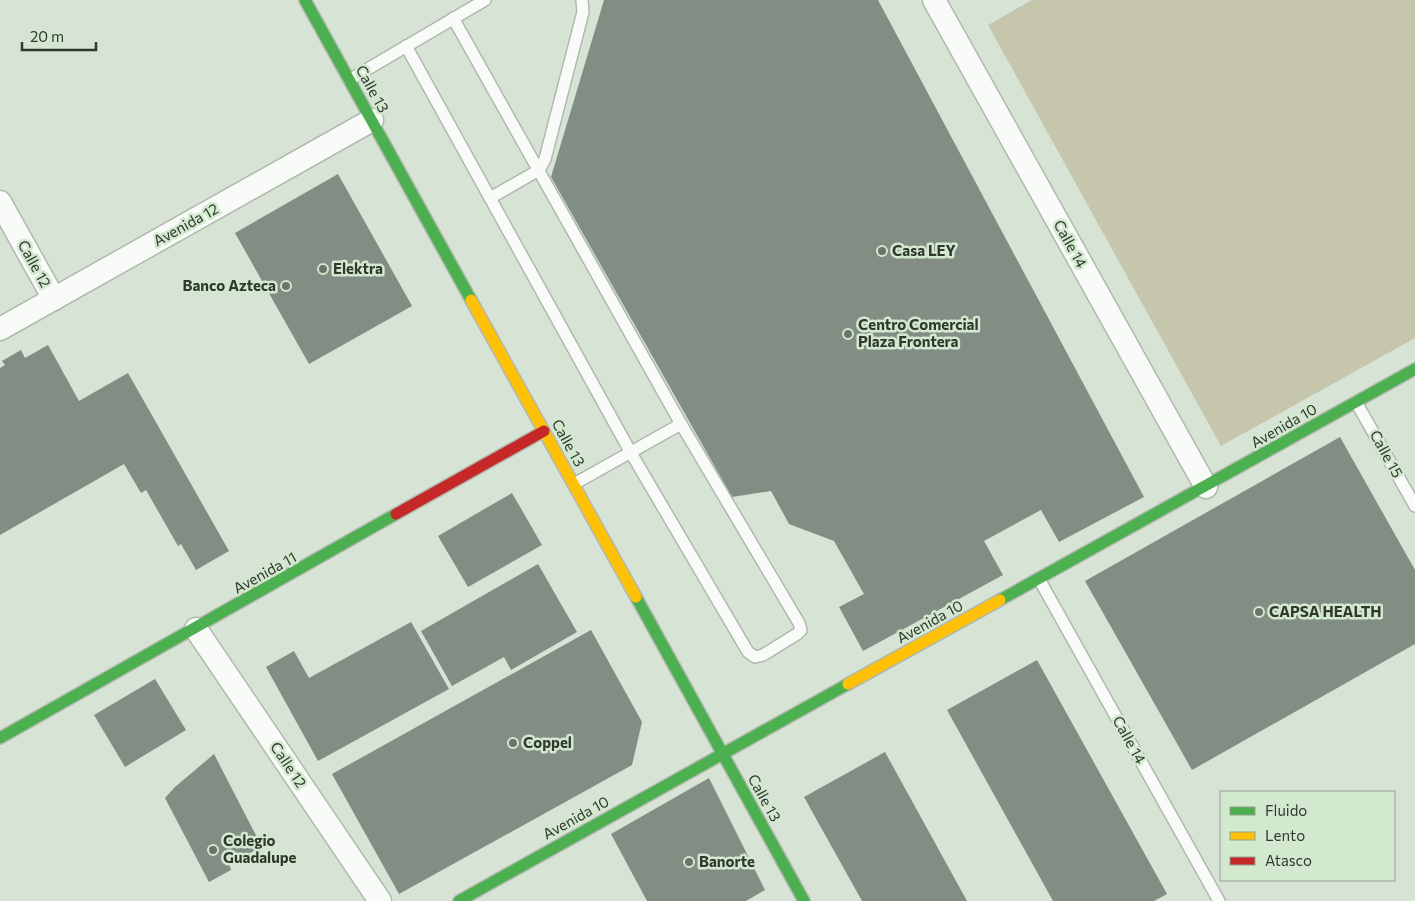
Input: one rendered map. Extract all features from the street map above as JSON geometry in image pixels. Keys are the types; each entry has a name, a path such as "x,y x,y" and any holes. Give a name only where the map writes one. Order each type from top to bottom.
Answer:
{"street":[{"name":"Calle 13","path":"305,0 804,901"},
{"name":"Calle 14","path":"934,0 1206,487"},
{"name":"Avenida 12","path":"0,329 372,120"},
{"name":"Calle 12","path":"0,202 54,299"},
{"name":"Avenida 10","path":"459,901 722,753 1206,487 1415,368"},
{"name":"Avenida 11","path":"0,738 544,431"},
{"name":"Calle 12","path":"196,629 380,901"}],"lane":[{"path":"350,80 484,0"},
{"path":"490,198 539,170 545,159 583,12 582,0"},
{"path":"406,46 630,453 748,652 755,656 763,655 797,634 801,630 799,623 681,424 453,18"},
{"name":"Calle 15","path":"1356,402 1415,506"},
{"path":"574,484 681,424"},
{"name":"Calle 14","path":"1039,579 1219,901"}],"green space":[{"path":"1032,0 1415,0 1415,338 1221,446 988,25"}],"building":[{"name":"Centro Comercial Plaza Frontera","path":"604,0 878,0 1144,497 1059,542 1041,510 984,541 1003,575 863,651 839,607 864,594 834,541 789,524 771,491 732,497 551,177"},
{"name":"Elektra","path":"338,174 412,306 309,364 235,233"},
{"path":"48,345 79,401 128,373 229,551 196,570 181,544 178,546 146,490 141,493 124,464 0,535 0,368 5,365 2,361 21,350 25,358"},
{"name":"CAPSA HEALTH","path":"1340,437 1415,570 1415,644 1192,770 1085,581"},
{"path":"512,493 542,545 468,587 438,536"},
{"path":"538,564 577,632 511,670 504,657 452,686 421,631"},
{"path":"411,622 449,689 318,761 266,667 294,651 309,678"},
{"name":"Coppel","path":"591,630 642,722 632,765 399,894 332,774"},
{"path":"1037,660 1167,894 1154,901 1053,901 947,710"},
{"path":"155,679 186,730 125,767 94,715"},
{"path":"885,752 967,901 862,901 804,797"},
{"name":"Colegio Guadalupe","path":"214,754 262,847 229,863 231,870 209,882 165,798 175,787"},
{"name":"Banorte","path":"709,778 765,890 746,901 647,901 611,834"}],"traffic: fast":[{"path":"305,0 471,300"},
{"path":"1000,600 1415,369"},
{"path":"0,738 396,514"},
{"path":"636,597 804,901"},
{"path":"459,901 848,684"}],"traffic: slow":[{"path":"471,300 636,597"},
{"path":"848,684 1000,600"}],"traffic: jam":[{"path":"396,514 544,431"}],"place":[{"name":"Casa LEY","path":"882,251"},
{"name":"Elektra","path":"323,269"},
{"name":"Banco Azteca","path":"286,286"},
{"name":"Centro Comercial Plaza Frontera","path":"848,334"},
{"name":"CAPSA HEALTH","path":"1259,612"},
{"name":"Coppel","path":"513,743"},
{"name":"Colegio Guadalupe","path":"213,850"},
{"name":"Banorte","path":"689,862"}]}
